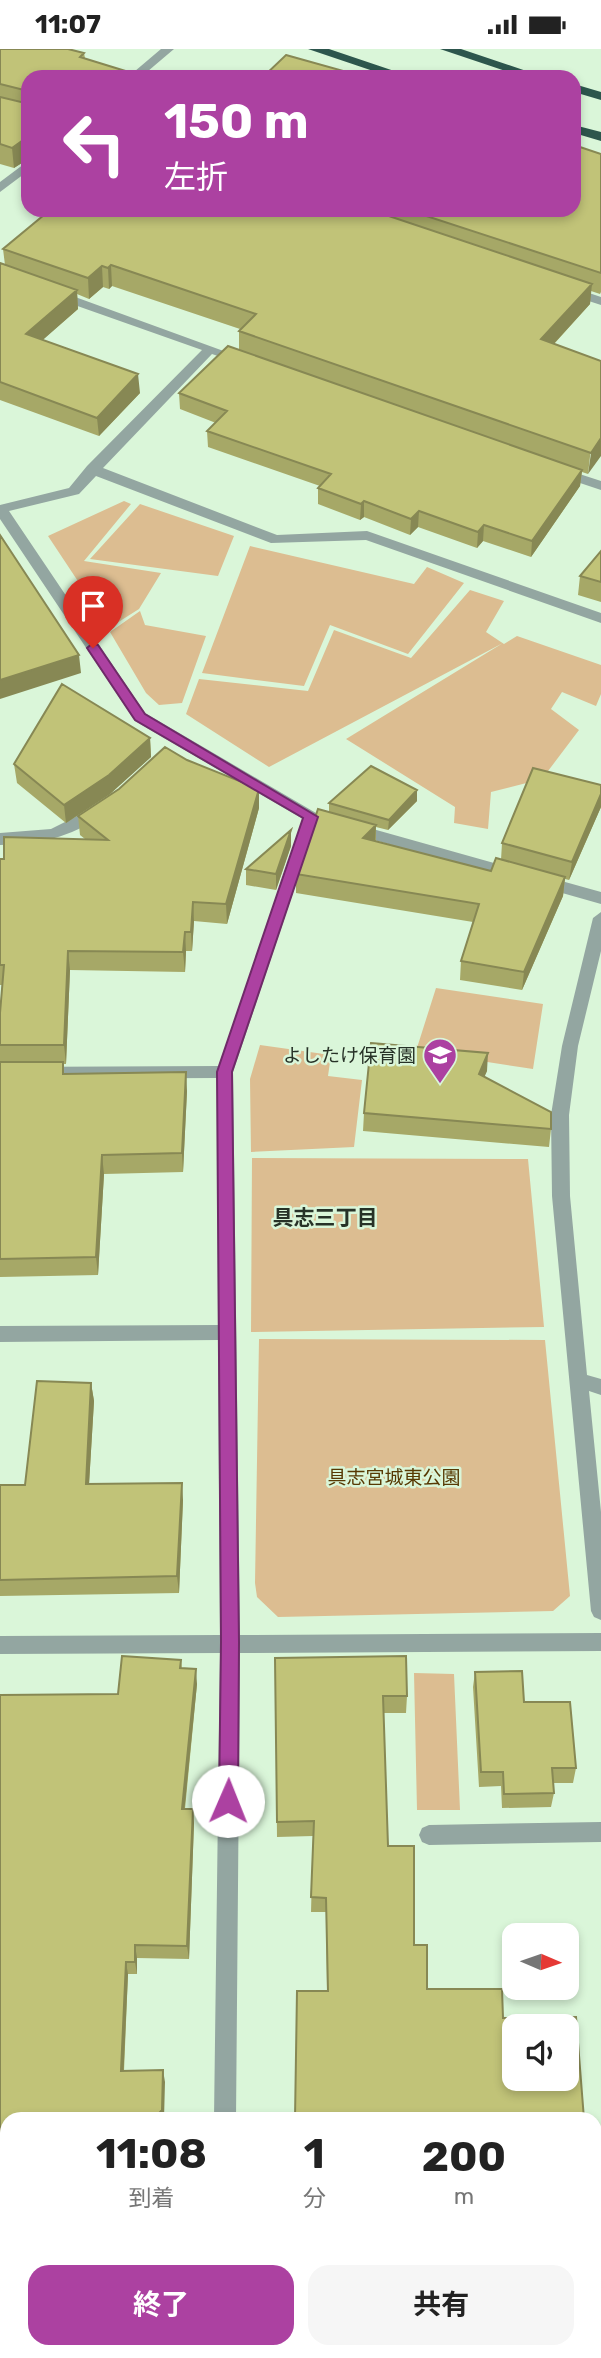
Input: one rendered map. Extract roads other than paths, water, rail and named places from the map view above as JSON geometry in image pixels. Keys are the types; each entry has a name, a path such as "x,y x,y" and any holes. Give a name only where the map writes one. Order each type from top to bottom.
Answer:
{"highway":[{"path":"315,49 382,70"},
{"path":"447,49 514,70"},
{"path":"581,90 601,96"},
{"path":"581,131 601,137"}],"street":[{"path":"143,70 169,49"},
{"path":"0,188 21,171"},
{"path":"548,283 601,301"},
{"path":"39,288 260,367"},
{"path":"210,349 92,469 74,491 0,509 140,717 176,745 311,817 601,898"},
{"path":"542,466 601,486"},
{"path":"92,469 276,540 367,535 601,618"},
{"path":"0,839 48,838 80,824 113,799"},
{"path":"225,2112 230,1642 225,1332 225,1072 311,817"},
{"path":"600,929 570,1046 561,1115 561,1196 601,1611"},
{"path":"0,1073 225,1072"},
{"path":"0,1334 225,1332"},
{"path":"578,1380 601,1387"},
{"path":"0,1645 601,1642"},
{"path":"429,1835 601,1832"}],"place":[{"name":"よしたけ保育園","path":"440,1085"}],"district":[{"name":"具志三丁目","path":"325,1217"}],"park label":[{"name":"具志宮城東公園","path":"394,1477"}]}
